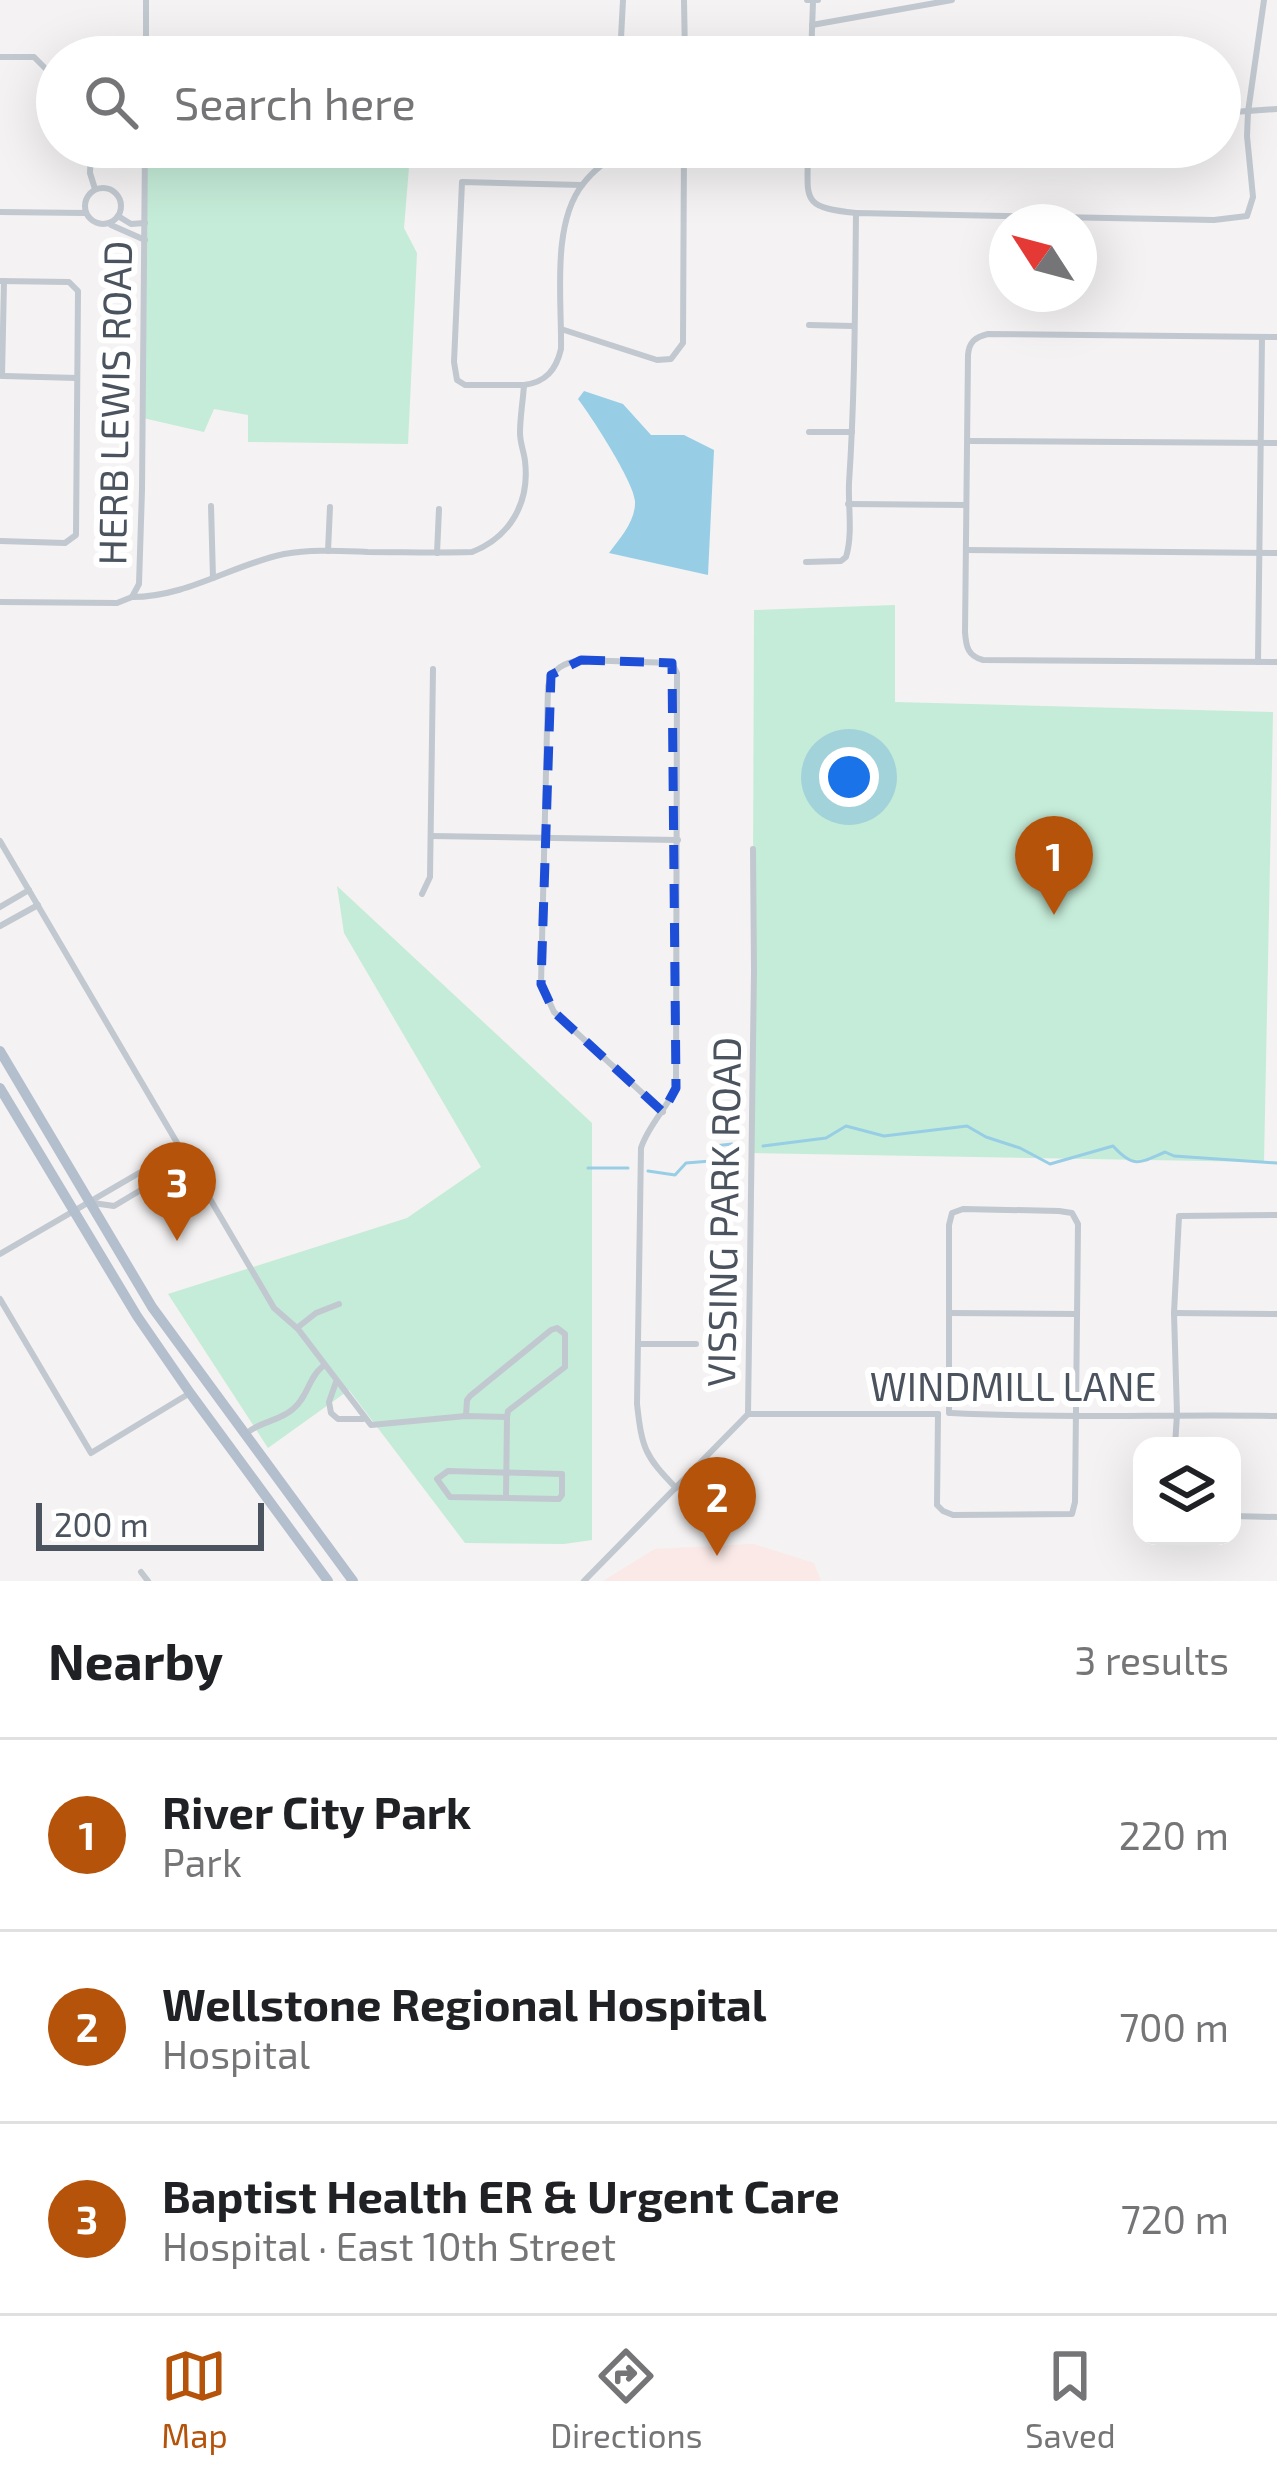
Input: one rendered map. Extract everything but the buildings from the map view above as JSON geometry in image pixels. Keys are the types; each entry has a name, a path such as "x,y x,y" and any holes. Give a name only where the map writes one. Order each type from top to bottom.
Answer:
{"main road":[{"path":"0,1051 152,1307 353,1581"},
{"path":"0,1088 137,1316 328,1581"}],"street":[{"path":"146,0 146,36"},
{"path":"621,36 623,0"},
{"path":"684,0 685,36"},
{"path":"812,25 948,0"},
{"path":"808,168 808,195 813,204 856,213 1214,220 1246,216 1253,197 1248,112 1264,0"},
{"path":"812,36 813,1"},
{"path":"0,56 36,59"},
{"path":"1241,112 1277,109"},
{"path":"90,168 95,189"},
{"name":"HERB LEWIS ROAD","path":"0,602 117,603 132,597 139,584 145,168"},
{"path":"582,184 462,182 454,362 457,380 465,385 524,386 544,380 558,363 566,219 582,184 598,168"},
{"path":"561,328 657,360 671,359 680,350 684,168"},
{"path":"109,224 121,207 118,196 108,188 95,189 87,197 86,213 94,223 109,224 145,241"},
{"path":"0,212 86,213"},
{"path":"806,562 841,561 849,547 856,213"},
{"path":"118,216 131,224 145,223"},
{"path":"0,541 69,543 76,535 77,378 76,287 64,281 2,281 1,376 77,378"},
{"path":"809,325 854,326"},
{"path":"1277,337 988,334 972,341 966,505 966,646 976,658 1277,662"},
{"path":"1258,662 1262,337"},
{"path":"132,597 179,592 286,554 472,552 491,544 518,510 525,483 520,437 524,386"},
{"path":"809,432 852,432"},
{"path":"967,441 1277,443"},
{"path":"848,504 966,505"},
{"path":"211,506 213,578"},
{"path":"328,551 330,507"},
{"path":"436,553 439,509"},
{"path":"966,550 1277,554"},
{"path":"663,1112 554,1012 541,984 548,686 560,666 581,660 672,663 677,673 676,1088 663,1112 644,1138 641,1148 638,1343 643,1445 651,1462 676,1488"},
{"path":"422,894 430,877 433,669"},
{"path":"431,836 678,840"},
{"path":"0,841 274,1308 297,1328 363,1419 382,1426 466,1416 507,1418"},
{"name":"VISSING PARK ROAD","path":"584,1581 748,1414 753,848"},
{"path":"0,908 29,890"},
{"path":"0,926 38,905"},
{"path":"0,1254 182,1148"},
{"path":"90,1203 114,1205 189,1161"},
{"path":"938,1414 938,1504 943,1511 953,1515 1072,1514 1078,1224 1072,1213 963,1209 952,1213 950,1413"},
{"path":"1176,1437 1179,1216 1277,1215"},
{"path":"0,1299 91,1453 190,1394"},
{"path":"297,1328 339,1304"},
{"path":"949,1312 1076,1314"},
{"path":"1174,1313 1277,1314"},
{"path":"466,1416 470,1396 550,1330 557,1328 565,1334 565,1367 508,1412 506,1497"},
{"path":"638,1343 696,1345"},
{"path":"244,1436 256,1425 295,1408 315,1373 325,1366"},
{"path":"336,1382 329,1402 331,1413 338,1419 363,1419"},
{"name":"WINDMILL LANE","path":"748,1414 1277,1416"},
{"path":"448,1471 562,1474 559,1498 506,1497 450,1497 437,1478 448,1471"},
{"path":"1241,1516 1277,1517"},
{"path":"297,1541 313,1530"},
{"path":"141,1572 148,1581"}],"highlighted area":[{"path":"581,660 672,663 676,1088 663,1112 554,1012 541,984 551,675"}],"shaded area":[{"path":"753,1544 814,1563 821,1581 603,1581 655,1549"}],"green space":[{"path":"145,168 409,168 404,228 417,253 408,444 248,442 248,415 214,409 204,432 143,418"},
{"path":"895,605 895,702 1273,712 1264,1162 752,1153 754,610"},
{"path":"337,886 592,1123 592,1540 465,1543 349,1390 268,1448 168,1294 407,1218 481,1167 344,933"}],"water":[{"path":"584,391 623,404 651,435 684,435 714,450 708,575 609,553 630,522 635,501 620,465 578,399"}],"waterway":[{"path":"763,1146 826,1138 846,1126 884,1136 967,1126 1050,1164 1113,1146 1137,1162 1165,1152 1277,1163"},
{"path":"648,1171 675,1175 686,1163 711,1161 714,1146 732,1144"},
{"path":"588,1168 628,1168"}],"place":[{"name":"River City Park","path":"1054,915"},
{"name":"Baptist Health ER & Urgent Care","path":"177,1241"},
{"name":"Wellstone Regional Hospital","path":"717,1556"}]}
